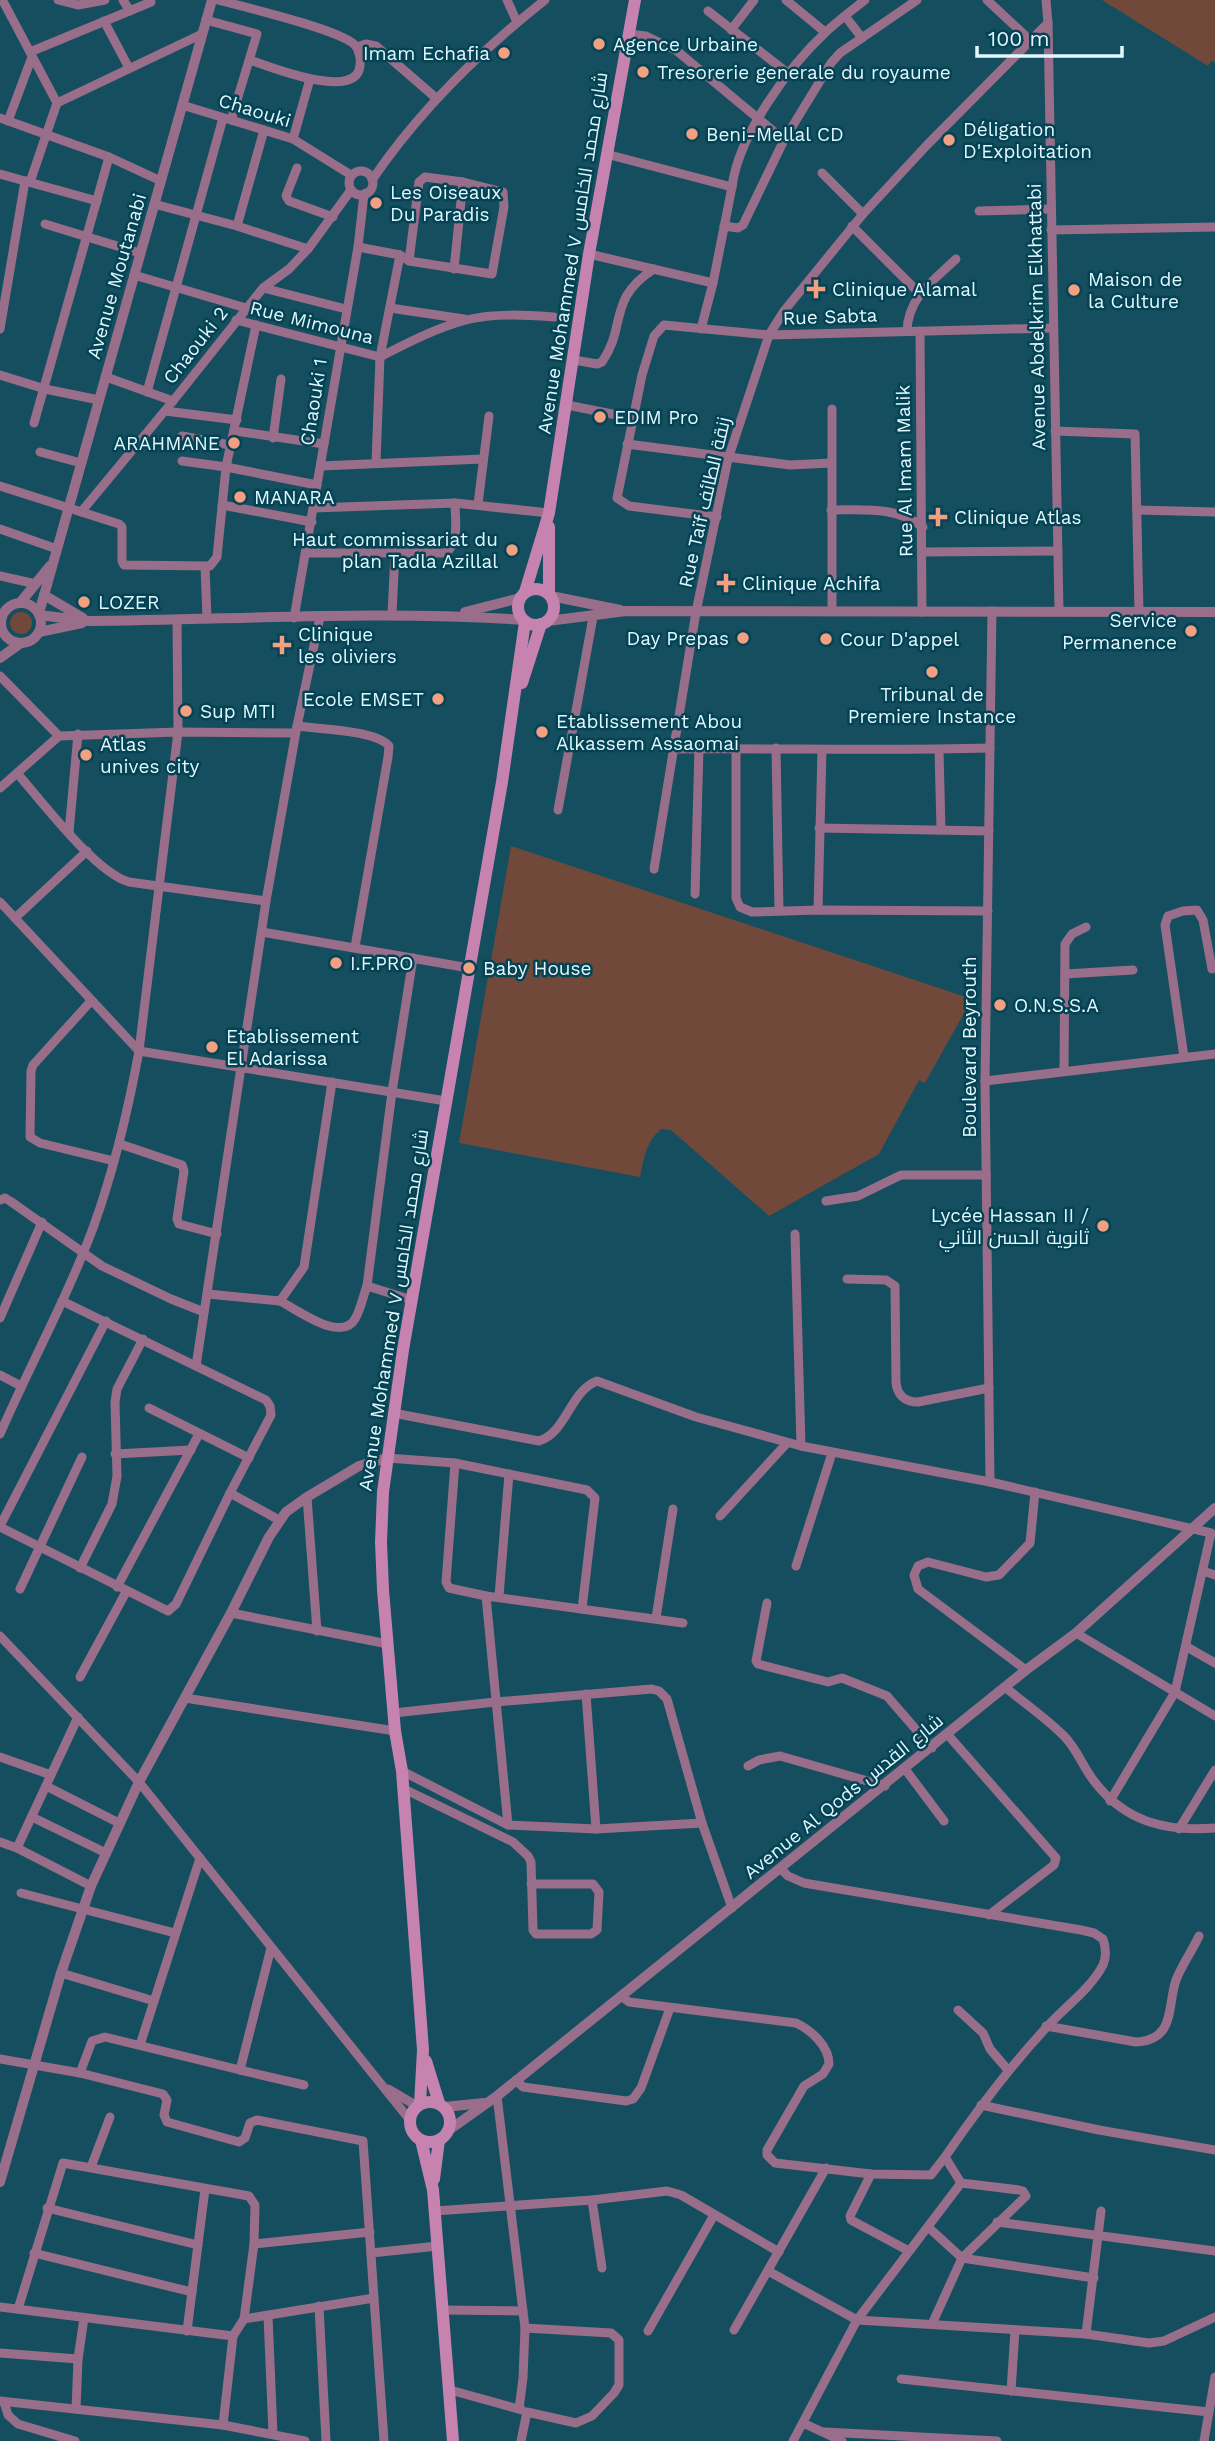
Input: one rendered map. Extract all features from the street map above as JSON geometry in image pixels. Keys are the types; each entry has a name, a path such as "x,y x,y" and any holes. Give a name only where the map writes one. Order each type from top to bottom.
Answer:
{"main road":[{"name":"Avenue Mohammed V شارع محمد الخامس","path":"549,513 589,254 635,0"},
{"path":"524,621 536,625 545,623 552,617 555,606 550,595 549,513"},
{"path":"514,706 524,621 518,607 549,513"},
{"path":"522,595 540,589 550,595"},
{"path":"514,706 545,623"},
{"name":"Avenue Mohammed V شارع محمد الخامس","path":"418,2105 423,2050 402,1771 395,1731 387,1644 381,1542 393,1413 514,706"},
{"name":"Avenue Mohammed V شارع محمد الخامس","path":"423,2050 442,2105"},
{"path":"433,2101 442,2105 450,2118 449,2130 439,2140 421,2140 412,2132 410,2119 418,2105 433,2101"},
{"path":"421,2140 433,2190 453,2441"},
{"path":"433,2190 439,2140"}],"street":[{"path":"58,0 78,5 105,0"},
{"path":"123,0 130,10"},
{"name":"Avenue Moutanabi","path":"39,614 212,0"},
{"path":"218,0 282,17 346,39 357,47 361,62 359,73 353,80 338,82 310,79 250,60"},
{"path":"508,0 517,22"},
{"path":"369,176 389,156 436,97 517,22 545,0"},
{"path":"731,30 754,0"},
{"path":"786,0 825,32"},
{"path":"701,329 713,284 736,164 758,118 789,74 825,32 865,0"},
{"path":"724,226 741,227 784,140 828,66 840,53 916,0"},
{"path":"987,0 1030,40"},
{"path":"1046,0 1048,23"},
{"path":"0,14 4,1"},
{"path":"4,1 57,103"},
{"path":"151,2 31,55 4,119 109,157 161,181"},
{"path":"708,11 789,74"},
{"path":"845,16 862,38"},
{"path":"147,392 177,289 195,214 257,34 206,20"},
{"path":"104,21 129,68"},
{"name":"Rue Taïf زنقة الطائف","path":"654,869 696,612 728,459 769,335 784,311 852,226 1048,23"},
{"name":"Avenue Abdelkrim Elkhattabi","path":"1048,23 1059,610"},
{"path":"0,329 5,268 27,182 57,103 202,34"},
{"path":"628,34 646,36 677,51 784,140"},
{"path":"357,47 366,44 376,46 436,97"},
{"path":"293,139 310,79"},
{"name":"Chaouki","path":"182,105 293,139 351,175"},
{"path":"237,226 264,130"},
{"path":"606,154 732,187"},
{"path":"34,423 109,157"},
{"path":"297,168 286,196 289,201 332,217"},
{"path":"358,171 369,176 372,188 360,192 349,181 351,175 358,171"},
{"path":"822,173 863,214"},
{"path":"0,174 97,201"},
{"path":"358,247 400,256 409,261 492,274 504,195 499,190 463,182 421,178 409,261"},
{"path":"454,269 463,182"},
{"name":"Chaouki 2","path":"81,512 263,288 289,269 343,204 360,192"},
{"name":"Chaouki 1","path":"294,618 358,247 364,194 360,192"},
{"path":"154,204 237,226 308,249"},
{"path":"979,211 1051,209"},
{"path":"45,224 141,253"},
{"path":"852,226 920,294"},
{"path":"1052,230 1215,227"},
{"path":"589,254 713,284"},
{"name":"Rue Mimouna","path":"376,463 380,357 400,256"},
{"path":"907,331 910,309 920,294 956,259"},
{"path":"574,360 601,363 607,353 627,292 654,269"},
{"path":"134,275 246,308"},
{"path":"263,288 346,309"},
{"path":"390,308 469,320"},
{"name":"Rue Mimouna","path":"236,320 380,357 427,334 469,320 509,316 554,317"},
{"name":"Rue Sabta","path":"632,418 654,336 660,327 667,324 769,335 1053,328"},
{"path":"0,486 119,524 122,527 124,565 211,566 217,557 226,467 256,325"},
{"name":"Rue Al Imam Malik","path":"920,331 922,612"},
{"path":"0,375 45,389 99,400"},
{"path":"106,377 173,401"},
{"path":"273,438 281,379"},
{"path":"567,405 632,418 617,493 620,502 629,506 717,517"},
{"path":"832,409 832,611"},
{"path":"165,411 237,419"},
{"path":"478,504 489,416"},
{"path":"235,431 324,444"},
{"path":"1055,431 1135,433 1139,611"},
{"path":"182,436 230,444"},
{"path":"627,444 790,465 831,463"},
{"path":"40,452 81,463"},
{"path":"321,466 483,459"},
{"path":"182,461 317,485"},
{"path":"314,508 454,503 549,513"},
{"path":"307,553 445,553 452,547 454,503"},
{"path":"222,505 312,522"},
{"path":"831,510 893,511 907,515 923,527"},
{"path":"1137,510 1215,512"},
{"path":"0,529 57,549"},
{"path":"923,552 1058,551"},
{"path":"392,614 394,553"},
{"path":"20,603 54,561"},
{"path":"205,565 207,619"},
{"path":"0,576 36,584"},
{"path":"44,595 88,621"},
{"path":"454,615 522,595"},
{"path":"550,595 626,611 1215,612"},
{"path":"0,658 22,643 32,640 39,632 39,614 33,607 20,603 12,605 2,613 1,629 10,640 22,643"},
{"path":"545,623 626,611"},
{"name":"Boulevard Beyrouth","path":"990,1482 985,1081 992,611"},
{"path":"39,614 88,621 392,614 454,615 524,621"},
{"path":"196,1366 266,901 296,729 320,617"},
{"path":"558,810 593,617"},
{"path":"0,1434 83,1253 120,1144 139,1051 178,732 177,620"},
{"path":"39,632 88,621"},
{"path":"0,676 59,736"},
{"path":"0,789 59,736 296,729 369,736 382,740 389,746 388,757 355,947"},
{"path":"69,832 78,734"},
{"path":"695,894 699,748"},
{"path":"736,748 736,901 740,907 748,911 988,911"},
{"path":"776,748 779,911"},
{"path":"674,749 990,748"},
{"path":"818,910 822,750"},
{"path":"939,750 941,830"},
{"path":"17,773 87,851 119,879 266,901"},
{"path":"819,828 989,831"},
{"path":"15,918 87,851"},
{"path":"0,902 139,1051 446,1101"},
{"path":"1184,1056 1165,925 1168,916 1198,910 1203,920 1212,969"},
{"path":"1065,1071 1067,939 1086,927"},
{"path":"262,932 469,968"},
{"path":"208,1294 280,1301 334,1329 347,1327 355,1320 367,1286 392,1091 413,958"},
{"path":"1065,974 1133,970"},
{"path":"91,1001 30,1071 30,1137 40,1143 114,1160"},
{"path":"985,1081 1215,1054"},
{"path":"280,1301 304,1267 332,1082"},
{"path":"120,1144 182,1165 184,1171 177,1219 179,1224 217,1234"},
{"path":"826,1201 858,1196 901,1175 986,1175"},
{"path":"0,1200 10,1200 102,1266 136,1284 204,1312"},
{"path":"0,1318 42,1222"},
{"path":"796,1234 801,1446"},
{"path":"847,1279 886,1280 895,1286 896,1382 902,1396 912,1402 918,1402 989,1388"},
{"path":"367,1286 412,1300"},
{"path":"62,1301 106,1321 266,1400 270,1406 271,1415 171,1610 160,1609 0,1527 106,1321"},
{"path":"80,1568 112,1504 117,1476 117,1389 143,1339"},
{"path":"0,1375 21,1385"},
{"path":"393,1413 539,1441 552,1434 586,1387 597,1381 696,1417 787,1443 990,1482 1213,1531 1175,1692 1110,1801"},
{"path":"149,1408 249,1458"},
{"path":"80,1676 199,1434"},
{"path":"720,1516 787,1443"},
{"path":"115,1454 191,1450"},
{"path":"796,1566 832,1453"},
{"path":"20,1589 82,1457"},
{"path":"0,2182 61,1973 92,1886 139,1782 279,1520 307,1497 359,1466 387,1458 455,1463 587,1490 595,1498 582,1609"},
{"path":"455,1463 446,1582 452,1590 683,1623"},
{"path":"499,1596 509,1474"},
{"path":"1026,1671 918,1589 914,1575 918,1566 928,1562 986,1577 999,1575 1030,1543 1035,1492"},
{"path":"230,1493 279,1520"},
{"path":"307,1497 317,1631"},
{"name":"Avenue Al Qods شارع القدس","path":"449,2130 497,2096 1005,1687 1076,1633 1215,1508"},
{"path":"656,1618 673,1510"},
{"path":"1203,1571 1215,1575"},
{"path":"486,1596 508,1825"},
{"path":"767,1604 756,1661 758,1664 828,1682 842,1678 887,1696 932,1748"},
{"path":"231,1613 387,1644"},
{"path":"1076,1633 1215,1716"},
{"path":"0,1636 139,1782 410,2119"},
{"path":"1187,1647 1215,1663"},
{"path":"1005,1687 1065,1737 1110,1801 1154,1824 1179,1829 1215,1828"},
{"path":"394,1713 652,1689 664,1694 702,1824 732,1908"},
{"path":"586,1694 596,1829"},
{"path":"185,1698 395,1731"},
{"path":"17,1848 78,1717"},
{"path":"948,1735 1056,1858 1054,1865 989,1915"},
{"path":"748,1766 759,1760 780,1756 885,1786"},
{"path":"0,1757 51,1775"},
{"path":"905,1769 944,1821"},
{"path":"1179,1829 1215,1770"},
{"path":"402,1771 508,1825 596,1829 702,1824"},
{"path":"46,1786 119,1823"},
{"path":"402,1788 519,1846 531,1862 531,1884 533,1930 536,1934 591,1934 597,1930 597,1887 531,1884"},
{"path":"32,1817 106,1853"},
{"path":"0,1842 92,1886"},
{"path":"140,2045 200,1858"},
{"path":"621,1996 629,2002 796,2023 809,2029 826,2051 829,2064 822,2074 804,2086 767,2150 767,2155 775,2163 871,2174 931,2175 1008,2070 1099,1971 1106,1953 1103,1939 1094,1933 798,1881 781,1869"},
{"path":"21,1893 174,1933"},
{"path":"1046,2026 1136,2042 1143,2042 1158,2035 1171,2011 1175,1982 1199,1936"},
{"path":"240,2070 271,1948"},
{"path":"61,1973 154,2001"},
{"path":"516,2080 523,2087 626,2101 633,2099 641,2088 670,2008"},
{"path":"958,2010 983,2033 990,2049 1008,2070"},
{"path":"80,2073 92,2041 105,2037 304,2085"},
{"path":"0,2059 80,2073 163,2094 167,2099 164,2115 167,2122 239,2142 245,2138 250,2123 257,2120 363,2141 384,2441"},
{"path":"383,2086 418,2105"},
{"path":"497,2096 526,2329 521,2441"},
{"name":"Avenue Al Qods شارع القدس","path":"442,2105 486,2103"},
{"path":"981,2105 1099,2130 1215,2150"},
{"path":"91,2167 110,2117"},
{"path":"945,2157 961,2183"},
{"path":"18,2309 63,2163 248,2196 253,2199 255,2205 254,2244 244,2319 233,2336 223,2425"},
{"path":"734,2330 826,2168"},
{"path":"871,2174 850,2216 851,2220 909,2252"},
{"path":"932,2324 962,2258 1025,2199 1023,2191 961,2183"},
{"path":"793,2441 857,2320 961,2183"},
{"path":"187,2331 205,2189"},
{"path":"435,2211 592,2200 667,2191 681,2195 779,2252"},
{"path":"592,2200 602,2268"},
{"path":"47,2208 198,2245"},
{"path":"1086,2334 1101,2211"},
{"path":"648,2331 714,2215"},
{"path":"998,2222 1215,2251"},
{"path":"928,2227 962,2258 1094,2278"},
{"path":"254,2244 370,2232"},
{"path":"371,2253 438,2246"},
{"path":"34,2253 192,2292"},
{"path":"768,2271 857,2320 1086,2334 1149,2343 1164,2341 1215,2317"},
{"path":"244,2319 374,2298"},
{"path":"319,2306 326,2441"},
{"path":"0,2307 233,2336"},
{"path":"443,2310 523,2311"},
{"path":"268,2316 273,2434"},
{"path":"76,2409 78,2359 84,2318"},
{"path":"450,2390 576,2423 585,2420 614,2393 619,2385 620,2356 619,2340 611,2333 526,2329"},
{"path":"1011,2391 1014,2330"},
{"path":"0,2353 78,2359"},
{"path":"1204,2441 1215,2377"},
{"path":"901,2379 1209,2412"},
{"path":"2,2402 223,2425 305,2441"},
{"path":"2,2402 8,2415 18,2424 75,2441"},
{"path":"803,2423 842,2441"},
{"path":"825,2432 997,2441"}],"shaded area":[{"path":"1102,0 1215,0 1215,62 1211,61 1208,66"},
{"path":"21,612 29,615 32,623 29,631 21,634 13,631 10,623 13,615"},
{"path":"511,846 972,999 925,1083 919,1080 879,1154 769,1216 671,1130 661,1129 652,1139 646,1151 640,1177 459,1143"}],"place":[{"name":"Agence Urbaine","path":"599,44"},
{"name":"Imam Echafia","path":"504,53"},
{"name":"Tresorerie generale du royaume","path":"643,72"},
{"name":"Beni-Mellal CD","path":"692,134"},
{"name":"Déligation D'Exploitation","path":"949,140"},
{"name":"Les Oiseaux Du Paradis","path":"376,203"},
{"name":"Clinique Alamal","path":"816,289"},
{"name":"Maison de la Culture","path":"1074,290"},
{"name":"EDIM Pro","path":"600,417"},
{"name":"ARAHMANE","path":"234,443"},
{"name":"MANARA","path":"240,497"},
{"name":"Clinique Atlas","path":"938,517"},
{"name":"Haut commissariat du plan Tadla Azillal","path":"512,550"},
{"name":"Clinique Achifa","path":"726,583"},
{"name":"LOZER","path":"84,602"},
{"name":"Service Permanence","path":"1191,631"},
{"name":"Day Prepas","path":"743,638"},
{"name":"Cour D'appel","path":"826,639"},
{"name":"Clinique les oliviers","path":"282,645"},
{"name":"Tribunal de Premiere Instance","path":"932,672"},
{"name":"Ecole EMSET","path":"438,699"},
{"name":"Sup MTI","path":"186,711"},
{"name":"Etablissement Abou Alkassem Assaomai","path":"542,732"},
{"name":"Atlas unives city","path":"86,755"},
{"name":"I.F.PRO","path":"336,963"},
{"name":"Baby House","path":"469,968"},
{"name":"O.N.S.S.A","path":"1000,1005"},
{"name":"Etablissement El Adarissa","path":"212,1047"},
{"name":"Lycée Hassan II / ثانوية الحسن الثاني","path":"1103,1226"}]}
